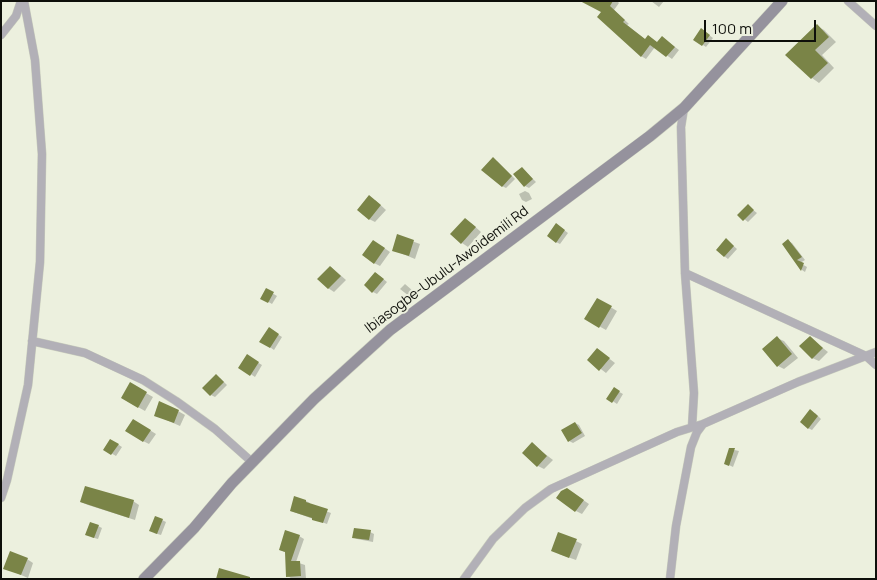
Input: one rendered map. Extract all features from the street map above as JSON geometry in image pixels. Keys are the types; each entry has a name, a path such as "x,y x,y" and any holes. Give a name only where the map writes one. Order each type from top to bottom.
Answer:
{"street":[{"path":"1,36 16,16 22,1"},
{"path":"1,498 7,480 28,385 40,262 42,154 35,60 22,1"},
{"name":"Ibiasogbe-Ubulu-Awoidemili Rd","path":"144,579 194,528 232,483 314,399 390,330 650,136 684,108 782,1"},
{"path":"848,1 876,26"},
{"path":"684,108 681,127 685,273 694,393 692,427"},
{"path":"685,273 866,356 876,365"},
{"path":"32,341 85,353 143,380 215,429 252,462"},
{"path":"464,579 493,539 525,508 551,490 677,432 703,424 798,382 876,352"},
{"path":"670,579 676,526 691,447 703,424"}],"building":[{"path":"580,1 613,1 610,6 625,20 623,22 645,39 648,35 657,42 662,36 675,47 666,57 650,45 641,57 597,17 601,12"},
{"path":"817,24 829,37 815,50 828,63 811,79 785,55"},
{"path":"701,28 710,35 702,46 693,40"},
{"path":"493,157 512,176 502,187 481,170"},
{"path":"522,167 533,179 524,187 513,174"},
{"path":"369,195 381,205 369,220 357,210"},
{"path":"748,204 754,210 743,221 737,215"},
{"path":"465,218 476,227 461,244 450,234"},
{"path":"556,223 565,230 556,243 547,236"},
{"path":"397,234 414,240 409,256 392,251"},
{"path":"726,238 734,246 724,257 716,250"},
{"path":"788,239 802,257 797,260 804,263 801,271 782,244"},
{"path":"373,240 385,248 374,264 362,255"},
{"path":"330,266 341,276 328,289 317,279"},
{"path":"375,272 384,279 372,293 364,285"},
{"path":"266,288 274,292 268,303 260,299"},
{"path":"597,298 612,306 599,328 584,319"},
{"path":"269,327 279,334 270,348 259,342"},
{"path":"777,336 792,354 777,367 762,349"},
{"path":"810,336 823,348 812,359 799,346"},
{"path":"597,348 610,358 599,371 587,360"},
{"path":"247,354 259,362 250,376 238,368"},
{"path":"216,374 224,382 210,396 202,388"},
{"path":"130,382 147,392 138,408 121,398"},
{"path":"614,387 620,391 612,403 606,399"},
{"path":"159,401 179,410 174,423 154,416"},
{"path":"810,409 818,416 808,429 800,422"},
{"path":"133,419 151,430 143,442 125,431"},
{"path":"575,422 582,433 568,442 561,430"},
{"path":"110,439 119,444 111,455 103,450"},
{"path":"532,442 547,456 537,467 522,453"},
{"path":"729,448 735,448 729,466 724,464"},
{"path":"85,486 134,500 129,518 80,502"},
{"path":"567,488 584,500 575,512 556,498 561,491"},
{"path":"294,496 328,509 323,523 290,511"},
{"path":"155,516 163,519 157,534 149,531"},
{"path":"90,522 99,525 94,538 85,535"},
{"path":"354,528 371,530 369,540 352,538"},
{"path":"285,530 300,535 291,561 300,561 301,576 286,577 285,552 279,550"},
{"path":"558,532 577,539 569,558 551,551"},
{"path":"10,551 28,558 21,575 3,569"},
{"path":"219,568 250,577 250,579 216,579"}]}
